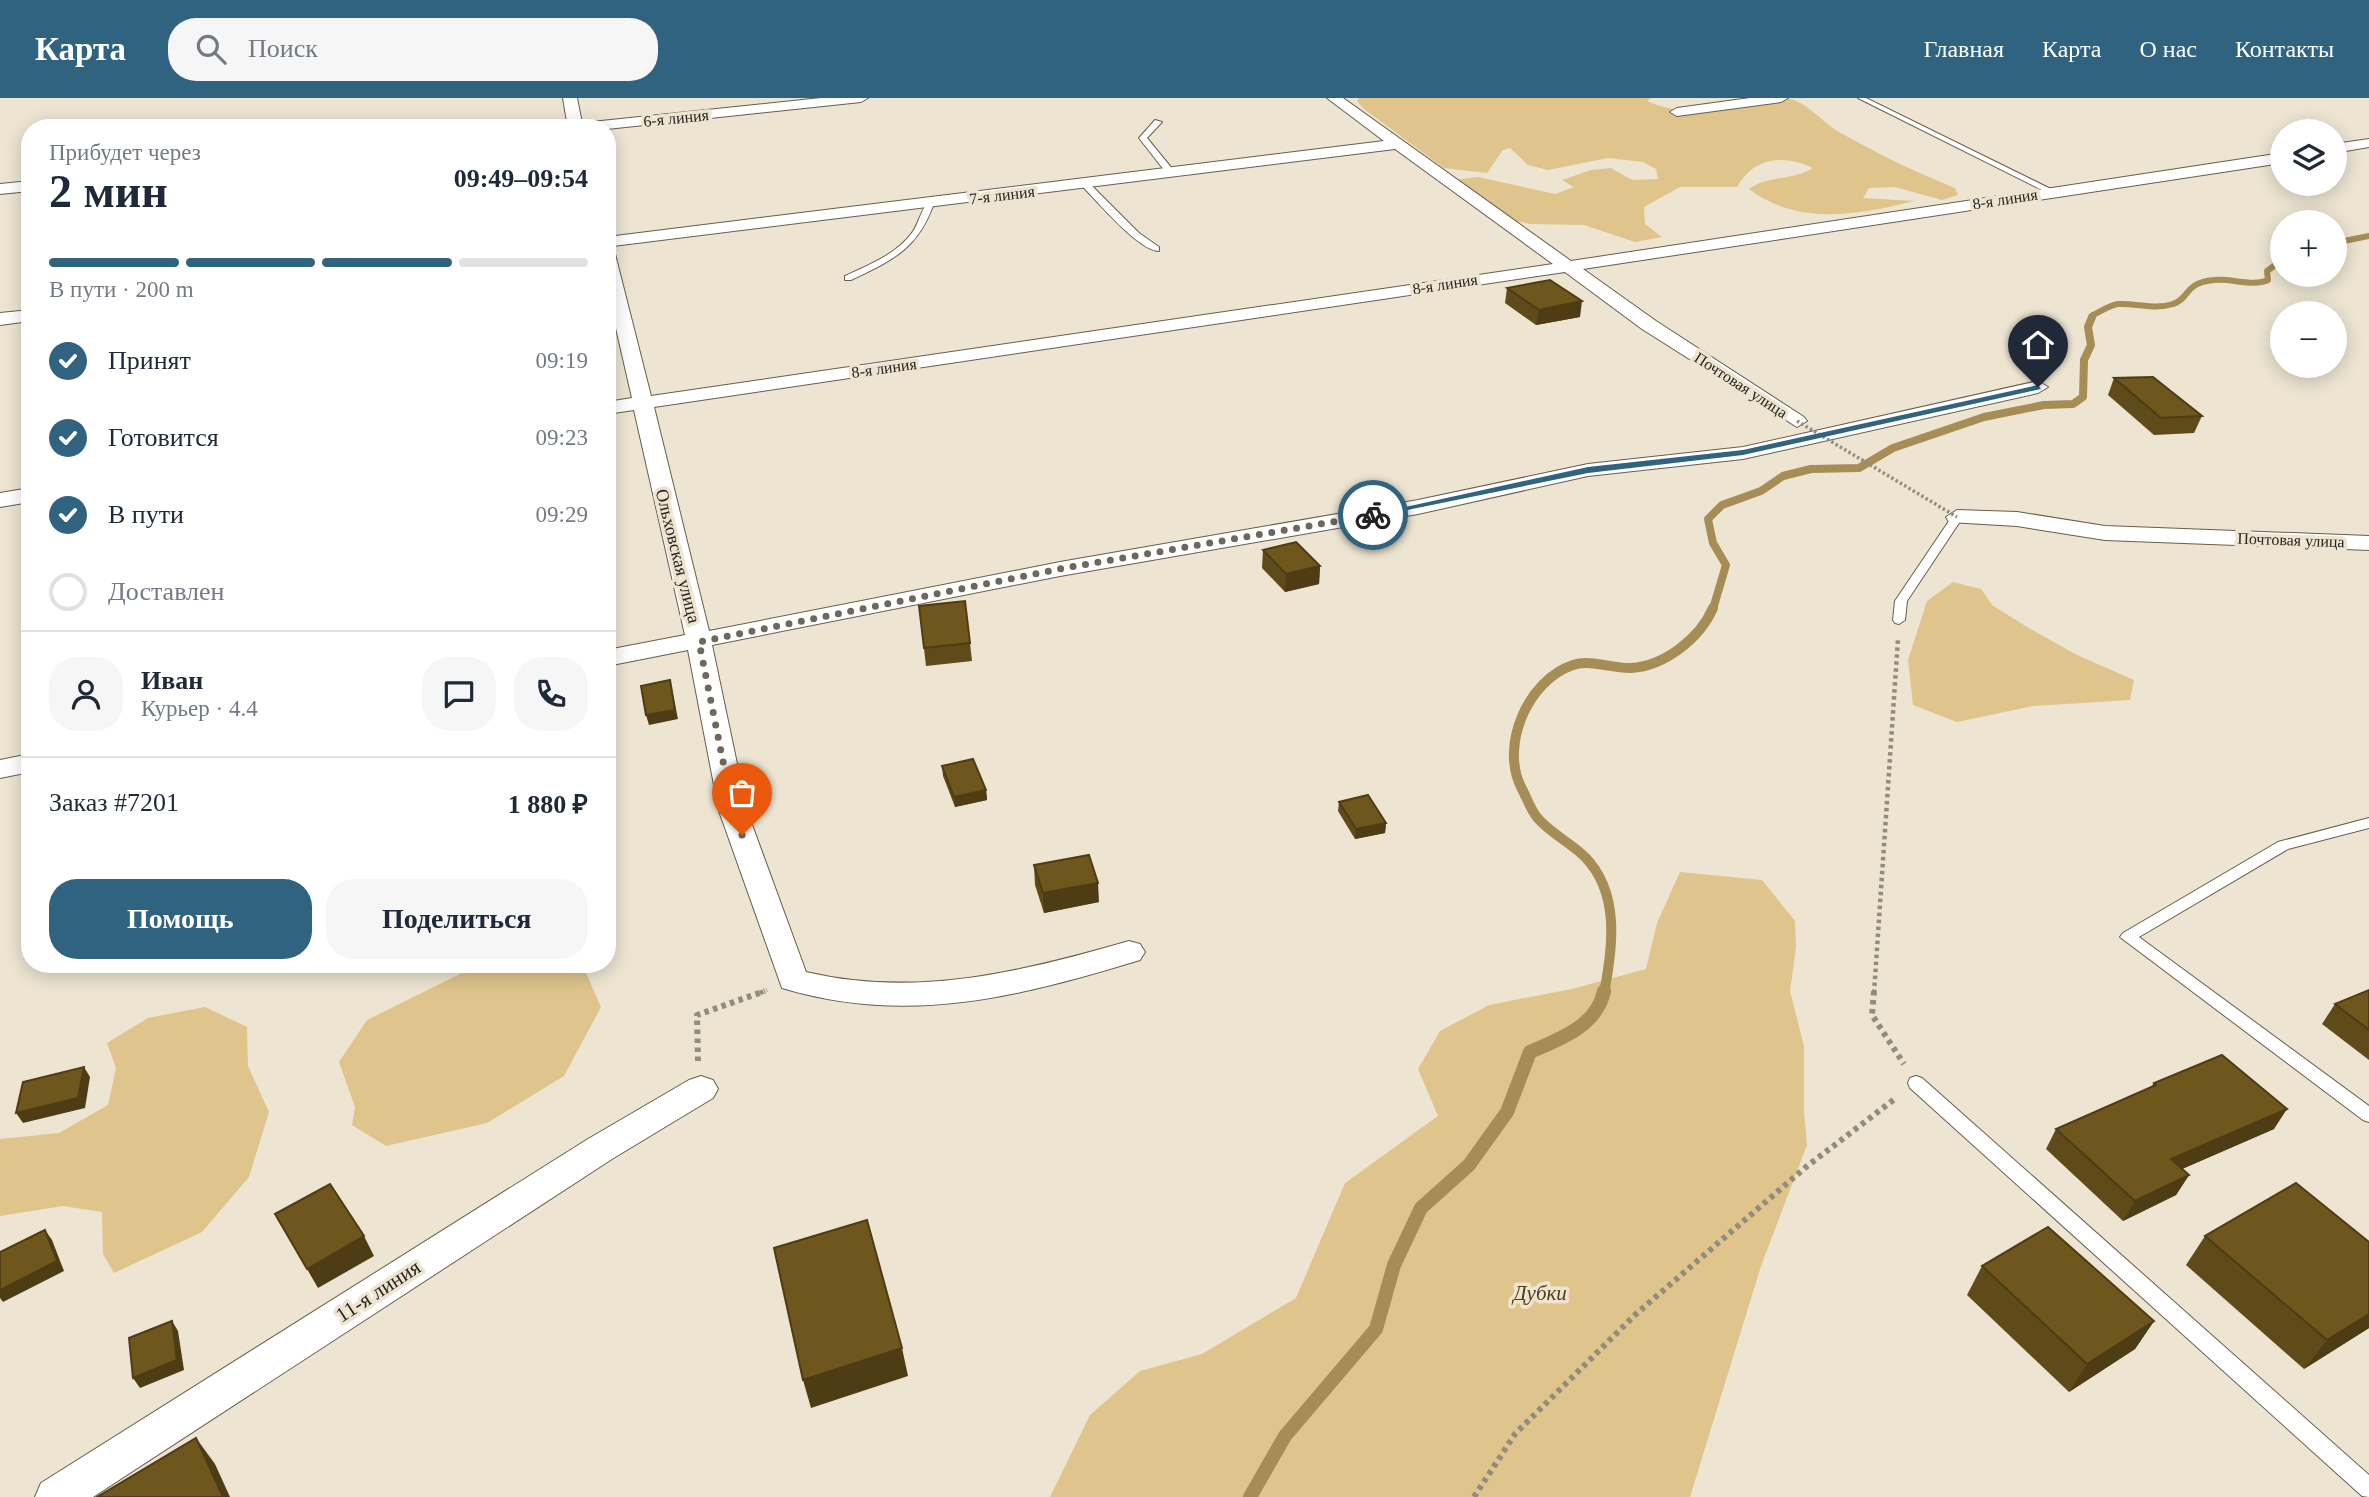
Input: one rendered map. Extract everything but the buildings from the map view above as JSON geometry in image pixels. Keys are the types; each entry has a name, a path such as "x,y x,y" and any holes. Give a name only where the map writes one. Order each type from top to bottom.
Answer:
{"street":[{"path":"570,98 574,119"},
{"name":"6-я линия","path":"616,124 861,98"},
{"name":"Почтовая улица","path":"1334,98 1649,326 1797,421"},
{"path":"1677,112 1781,98"},
{"path":"2347,147 2369,143"},
{"name":"7-я линия","path":"616,242 1396,145"},
{"name":"8-я линия","path":"616,407 2270,160"},
{"path":"0,189 21,187"},
{"name":"Ольховская улица","path":"616,290 699,642 733,811 793,980"},
{"path":"0,319 21,316"},
{"path":"616,657 1059,569 1418,507 1588,470 1743,453 2038,387"},
{"path":"0,500 21,496"},
{"name":"Почтовая улица","path":"1957,517 2017,519 2105,533 2369,543"},
{"path":"0,769 21,765"},
{"path":"793,980 834,993 939,997 1064,972 1129,952"},
{"name":"11-я линия","path":"56,1497 600,1149 700,1082"}],"lane":[{"path":"1861,98 2053,192"},
{"path":"1158,122 1143,138 1171,173"},
{"path":"1086,185 1136,235 1156,249"},
{"path":"848,278 907,248 923,228 930,203"},
{"path":"1899,620 1901,601 1957,517"},
{"path":"2369,823 2283,845 2128,937 2369,1115"},
{"path":"1916,1083 2369,1489"}],"path":[{"name":"Почтовая улица","path":"1797,421 1957,517"},
{"path":"1474,1497 1515,1434 1636,1314 1806,1167 1916,1083 1872,1015 1899,620"},
{"path":"700,1082 697,1015 793,980"}],"green space":[{"path":"1359,98 1651,98 1647,101 1682,110 1790,99 1803,104 1853,140 1955,188 1958,195 1942,200 1895,187 1869,188 1863,198 1914,201 1851,213 1808,213 1768,201 1749,189 1813,168 1791,161 1770,161 1752,169 1737,187 1680,187 1644,207 1645,224 1662,237 1635,242 1584,225 1530,224 1503,218 1453,180 1478,177 1555,194 1574,187 1562,180 1591,170 1611,168 1632,180 1658,179 1656,169 1643,162 1608,158 1548,170 1528,165 1510,148 1503,150 1487,173 1444,168 1364,109 1357,101"},
{"path":"1953,582 1981,589 1992,605 2027,627 2077,655 2134,680 2130,700 2033,706 1957,722 1913,705 1908,660 1927,601"},
{"name":"Дубки","path":"1680,872 1762,880 1795,921 1796,947 1790,991 1804,1046 1807,1145 1761,1266 1690,1497 1050,1497 1090,1415 1140,1371 1202,1354 1296,1298 1345,1183 1438,1116 1418,1069 1440,1031 1489,1005 1572,989 1646,969 1657,923"},
{"path":"462,973 586,973 601,1007 564,1076 487,1123 386,1146 352,1125 355,1107 339,1062 367,1020"},
{"path":"205,1007 247,1027 248,1066 269,1112 249,1177 202,1232 114,1273 103,1254 102,1212 63,1206 0,1216 0,1139 59,1133 108,1105 116,1068 107,1043 148,1018"}],"waterway":[{"path":"2347,240 2369,236"},
{"path":"2092,317 2118,304 2173,304 2197,284 2204,282 2262,282 2268,280 2267,271 2270,269"},
{"path":"1713,609 1726,565 1713,543 1708,519 1722,505 1761,491 1783,476 1811,469 1859,468 1893,448 1984,417 2044,405 2073,404 2083,397 2084,360 2091,345 2088,327 2092,317"},
{"path":"1604,993 1611,939 1609,904 1604,887 1585,857 1536,816 1515,770 1516,734 1531,699 1543,684 1557,673 1580,663 1631,668 1656,662 1690,640 1713,608"},
{"path":"1250,1497 1285,1436 1376,1329 1394,1265 1421,1208 1469,1165 1507,1112 1530,1052 1576,1030 1594,1013 1604,991"}],"way so far":[{"path":"742,835 733,811 699,642 1059,569 1373,515"}],"route":[{"path":"1373,515 1588,470 1743,453 2038,387"}]}
